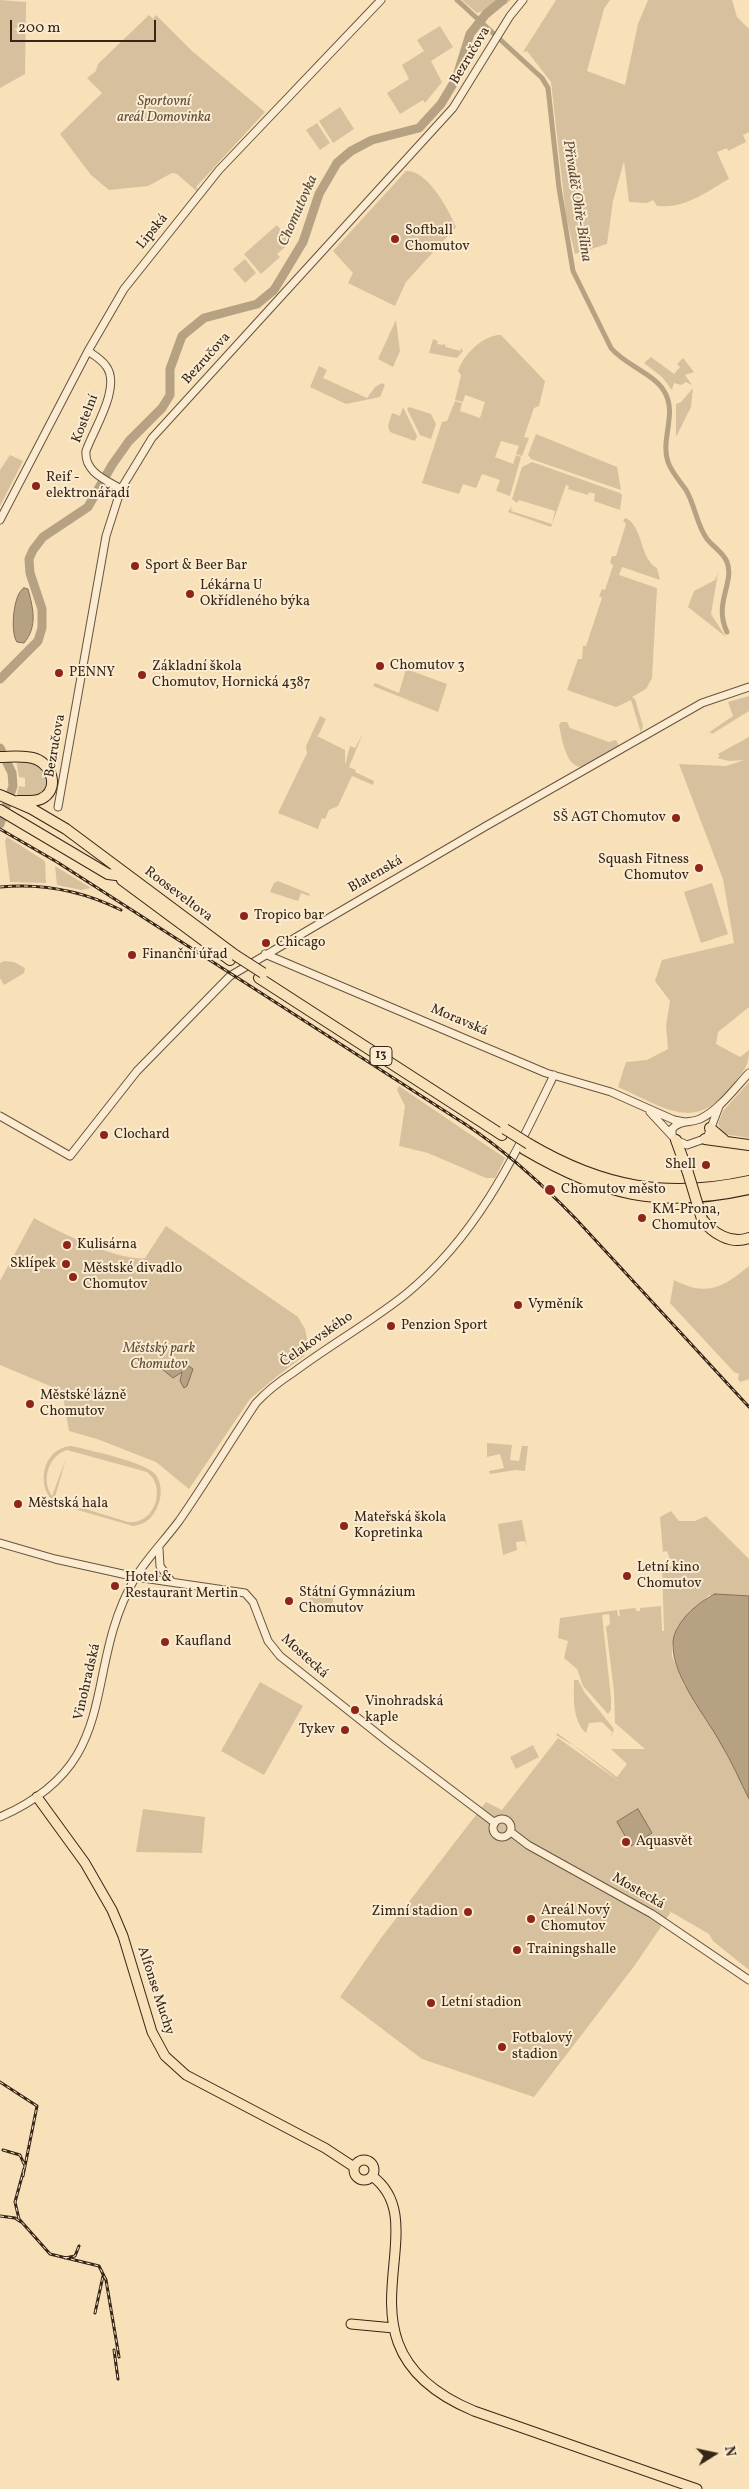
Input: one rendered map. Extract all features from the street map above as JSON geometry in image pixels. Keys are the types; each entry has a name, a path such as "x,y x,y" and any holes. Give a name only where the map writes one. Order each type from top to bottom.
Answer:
{"highway":[{"path":"0,757 36,759 44,764 52,775 51,788 44,797 17,805"},
{"name":"13","path":"0,795 66,832 116,875 261,976 504,1132 575,1169 636,1187 685,1190 749,1181"},
{"name":"13","path":"0,801 17,805"},
{"path":"0,810 108,874 116,875"},
{"name":"Rooseveltova","path":"66,832 104,858 232,957"},
{"path":"710,1128 724,1140"},
{"path":"674,1137 684,1161 702,1219 715,1232 727,1238 749,1238"},
{"path":"705,1139 724,1140 749,1145"},
{"name":"13","path":"525,1143 573,1176 610,1190 636,1195 686,1197 730,1194 749,1189"},
{"path":"684,1161 683,1152 687,1146"}],"main road":[{"name":"Alfonse Muchy","path":"37,1797 85,1863 112,1910 123,1936 152,2032 165,2056 186,2075 325,2148 354,2167 355,2175 361,2179 366,2180 372,2176"},
{"path":"354,2167 360,2161 369,2161 374,2169 372,2176 389,2192 395,2210 391,2304 394,2328 399,2345 412,2368 428,2386 474,2411 697,2489"},
{"path":"351,2324 394,2328"}],"street":[{"name":"Lipská","path":"0,520 88,351 124,289 219,170 381,0"},
{"name":"Bezručova","path":"58,808 106,536 121,489 152,438 453,108 510,16 523,0"},
{"name":"Kostelní","path":"88,351 105,364 111,377 108,398 85,454 90,467 108,482 121,489"},
{"name":"Blatenská","path":"0,1116 70,1156 137,1071 220,985 265,954 702,703 749,687"},
{"name":"Moravská","path":"265,954 554,1075 611,1092 644,1107 685,1122"},
{"path":"674,1137 674,1126 698,1120 720,1104 749,1074"},
{"name":"Čelakovského","path":"136,1577 159,1547 263,1395 328,1346 405,1295 432,1270 482,1212 525,1143 554,1075"},
{"path":"644,1107 674,1137 687,1146 705,1139 720,1104"},
{"path":"698,1120 707,1124 710,1128"},
{"name":"Mostecká","path":"0,1543 55,1559 136,1577 246,1592 253,1602 268,1641 280,1656 381,1737 495,1823"},
{"path":"159,1547 160,1566 171,1581"},
{"name":"Vinohradská","path":"0,1817 37,1797 66,1772 86,1740 94,1716 114,1630 136,1577"},
{"name":"Mostecká","path":"501,1819 508,1821 512,1826 511,1832 505,1837 497,1836 493,1830 495,1823 501,1819"},
{"name":"Mostecká","path":"511,1832 528,1845 652,1914 749,1980"}],"green space":[{"path":"0,0 26,2 25,74 0,88"},
{"path":"462,0 511,0 506,4 477,13"},
{"path":"556,0 610,0 604,9 587,71 625,85 638,24 648,0 732,0 737,17 749,29 749,132 743,135 746,142 728,151 727,148 717,152 729,179 695,198 677,205 657,206 653,200 647,203 629,202 624,161 613,201 607,244 575,254 566,216 551,82 527,51 523,52"},
{"name":"Sportovní areál Domovinka","path":"149,15 153,19 156,15 192,51 265,112 196,187 200,194 177,174 172,173 148,186 109,190 91,175 60,134 102,93 87,78 96,71 98,64"},
{"path":"440,26 453,47 431,61 442,82 425,103 423,100 400,114 387,93 409,79 402,65 424,51 417,40"},
{"path":"340,107 354,129 333,143 319,121"},
{"path":"317,123 330,143 320,150 306,130"},
{"name":"Softball Chomutov","path":"406,171 414,172 429,183 443,201 456,227 406,282 395,306 348,283 353,273 333,251"},
{"path":"277,225 291,242 277,254 280,257 261,274 244,254"},
{"path":"245,259 256,273 245,283 233,269"},
{"path":"396,320 400,351 393,367 378,359"},
{"path":"501,335 545,381 539,406 534,408 524,437 529,438 522,456 516,454 519,446 501,441 495,457 513,464 516,455 521,457 510,496 496,491 500,480 482,474 476,488 463,484 459,494 422,483 442,422 447,421 455,401 462,403 460,411 480,418 485,402 465,395 463,402 455,400 461,375 458,371 464,358 481,342"},
{"path":"433,339 438,341 437,344 443,345 444,343 446,347 460,351 461,348 463,351 457,358 429,353"},
{"path":"651,357 674,374 680,367 677,364 683,358 694,372 685,375 692,385 686,382 681,385 674,383 672,390 662,377 644,363"},
{"path":"319,366 327,370 323,378 367,398 375,387 382,383 385,385 380,397 346,404 310,387"},
{"path":"693,388 691,407 676,437 676,404 681,402"},
{"path":"403,407 417,436 415,441 390,432 388,426 392,413 400,416"},
{"path":"409,407 431,414 436,424 431,439 420,435 407,409"},
{"path":"536,434 617,467 621,490 531,459 528,455"},
{"path":"10,455 23,461 0,506 0,470"},
{"path":"532,462 620,493 622,495 620,510 594,501 595,494 589,492 588,495 568,489 569,486 566,485 551,527 508,512 512,506 511,511 552,524 555,511 519,500 517,503 512,499 522,467"},
{"path":"626,518 636,529 647,557 657,568 660,580 622,567 619,575 657,588 652,678 646,689 632,697 635,699 643,726 641,733 631,700 616,707 567,690 578,659 582,659 583,646 586,646 602,598 599,596 602,589 605,590 613,566 610,562 612,556 616,556 626,524 623,520"},
{"path":"718,573 711,614 726,637 688,607 694,591 715,580"},
{"path":"406,669 447,684 438,712 373,686 375,683 399,693"},
{"path":"749,696 749,711 712,734 710,732 695,742 733,716 728,702"},
{"path":"320,716 326,719 318,736 315,735 345,750 345,765 350,746 355,748 363,733 349,767 374,781 373,785 352,776 338,806 329,810 325,819 322,818 318,829 278,813 307,753 306,746"},
{"path":"561,722 567,722 570,728 609,742 616,740 619,746 594,763 578,766 572,762 567,754 559,725"},
{"path":"749,737 749,1007 718,1032 716,1044 740,1057 749,1050 748,1061 742,1074 717,1101 704,1110 691,1113 677,1112 663,1108 618,1087 626,1062 647,1060 668,1049 666,1026 670,1001 655,981 662,960 734,943 723,879 679,764 726,766 744,760 729,761 717,758 720,756 718,754"},
{"path":"16,760 32,764 42,770 47,777 47,785 43,792 36,797 27,798 17,795 19,786 25,787 25,778 19,777"},
{"path":"7,837 45,861 46,883 10,882 5,841"},
{"path":"55,866 91,888 81,890 57,885"},
{"path":"278,881 310,894 309,896 301,893 298,901 270,892 274,883"},
{"path":"712,883 728,934 701,943 684,892"},
{"path":"4,961 14,962 25,968 24,973 4,985 0,978 0,963"},
{"path":"749,1082 749,1138 723,1134 718,1124 723,1111"},
{"path":"399,1086 505,1158 495,1178 486,1178 428,1153 399,1146 405,1106 397,1090"},
{"name":"Městský park Chomutov","path":"34,1218 88,1244 133,1258 145,1258 166,1226 298,1317 305,1329 308,1343 304,1356 250,1399 189,1489 156,1462 97,1439 69,1431 62,1391 0,1365 0,1281"},
{"path":"749,1266 749,1379 740,1382 738,1379 739,1374 734,1372 670,1303 674,1280 696,1288 714,1288 731,1280"},
{"path":"487,1443 512,1445 510,1460 519,1461 522,1446 528,1446 525,1471 515,1470 490,1474 489,1471 504,1468 500,1454 487,1457"},
{"path":"71,1446 90,1450 129,1461 150,1470 156,1475 161,1490 154,1513 145,1522 133,1526 57,1504 45,1489 44,1470 53,1454 61,1448","holes":["67,1450 147,1472 153,1479 156,1487 155,1504 145,1518 128,1522 56,1500 53,1497 55,1497 66,1459 52,1496 47,1483 48,1470 51,1463 60,1453"]},
{"name":"Areál Nový Chomutov","path":"671,1511 679,1521 695,1521 706,1516 749,1559 749,1596 709,1595 677,1627 672,1646 672,1656 684,1685 700,1704 738,1772 749,1799 749,1970 713,1941 709,1934 671,1912 635,1965 534,2097 422,2059 340,1997 381,1938 486,1802 502,1810 558,1738 620,1782 573,1745 556,1735 557,1733 617,1777 627,1764 611,1749 645,1749 615,1723 614,1691 606,1627 610,1624 609,1614 602,1615 611,1698 611,1710 608,1714 583,1686 577,1669 564,1658 568,1641 558,1638 560,1618 617,1610 618,1616 620,1616 619,1610 635,1608 637,1611 640,1611 640,1608 661,1606 662,1631 664,1631 662,1563 664,1563 666,1568 672,1566 667,1551 663,1552 660,1517"},
{"path":"522,1520 527,1547 525,1541 516,1542 517,1550 503,1555 498,1524"},
{"path":"310,1596 333,1598 332,1611 309,1609"},
{"path":"574,1680 578,1680 585,1693 614,1729 612,1732 602,1722 589,1723 586,1733 581,1728 576,1715"},
{"path":"260,1682 303,1706 264,1775 221,1751"},
{"path":"533,1745 539,1757 516,1769 510,1757"},
{"path":"143,1809 205,1817 202,1853 136,1852"}],"shaded area":[{"path":"24,588 28,589 33,623 24,643 17,642 13,622 17,597"},
{"path":"184,1363 193,1369 187,1386 184,1388 180,1381 182,1372 173,1378 162,1369 170,1364"},
{"path":"715,1594 749,1596 749,1799 715,1733 684,1683 674,1658 674,1637 681,1622 701,1602"},
{"path":"638,1809 652,1833 631,1846 617,1822"}],"waterway":[{"name":"Přivaděč Ohře-Bílina","path":"457,0 542,78 548,88 559,188 573,271 611,348 659,385 668,399 669,417 666,444 668,462 686,490 704,534 727,562 729,570 722,612 727,632"},
{"name":"Chomutovka","path":"0,679 38,641 42,628 42,609 30,573 29,559 33,550 43,537 88,507 112,465 129,441 162,408 170,395 170,369 182,336 204,318 257,304 274,290 303,242 319,194 337,163 351,151 372,140 419,128 441,104 456,79 470,34 486,14 503,0"},
{"name":"Chomutovka","path":"0,748 12,773 13,786 0,824"}],"railway":[{"path":"0,829 57,862 495,1145 536,1180 575,1218 749,1407"},
{"path":"0,887 31,886 62,890 107,903 121,910"},
{"path":"0,2082 37,2106 23,2176"},
{"path":"3,2150 20,2155 25,2166"},
{"path":"24,2169 15,2202 19,2219 50,2254 99,2266 106,2280 119,2357"},
{"path":"0,2216 15,2218 21,2222"},
{"path":"65,2258 75,2256 79,2246"},
{"path":"95,2313 103,2276"},
{"path":"114,2350 118,2379"}],"place":[{"name":"Softball Chomutov","path":"395,239"},
{"name":"Reif - elektronářadí","path":"36,486"},
{"name":"Sport & Beer Bar","path":"135,566"},
{"name":"Lékárna U Okřídleného býka","path":"190,594"},
{"name":"Chomutov 3","path":"380,666"},
{"name":"PENNY","path":"59,673"},
{"name":"Základní škola Chomutov, Hornická 4387","path":"142,675"},
{"name":"SŠ AGT Chomutov","path":"676,818"},
{"name":"Squash Fitness Chomutov","path":"699,868"},
{"name":"Tropico bar","path":"244,916"},
{"name":"Chicago","path":"266,943"},
{"name":"Finanční úřad","path":"132,955"},
{"name":"Clochard","path":"104,1135"},
{"name":"Shell","path":"706,1165"},
{"name":"Chomutov město","path":"550,1190"},
{"name":"KM-Prona, Chomutov","path":"642,1218"},
{"name":"Kulisárna","path":"67,1245"},
{"name":"Sklípek","path":"66,1264"},
{"name":"Městské divadlo Chomutov","path":"73,1277"},
{"name":"Vyměník","path":"518,1305"},
{"name":"Penzion Sport","path":"391,1326"},
{"name":"Městské lázně Chomutov","path":"30,1404"},
{"name":"Městská hala","path":"18,1504"},
{"name":"Mateřská škola Kopretinka","path":"344,1526"},
{"name":"Letní kino Chomutov","path":"627,1576"},
{"name":"Hotel & Restaurant Mertin","path":"115,1586"},
{"name":"Státní Gymnázium Chomutov","path":"289,1601"},
{"name":"Kaufland","path":"165,1642"},
{"name":"Vinohradská kaple","path":"355,1710"},
{"name":"Tykev","path":"345,1730"},
{"name":"Aquasvět","path":"626,1842"},
{"name":"Zimní stadion","path":"468,1912"},
{"name":"Areál Nový Chomutov","path":"531,1919"},
{"name":"Trainingshalle","path":"517,1950"},
{"name":"Letní stadion","path":"431,2003"},
{"name":"Fotbalový stadion","path":"502,2047"}]}
